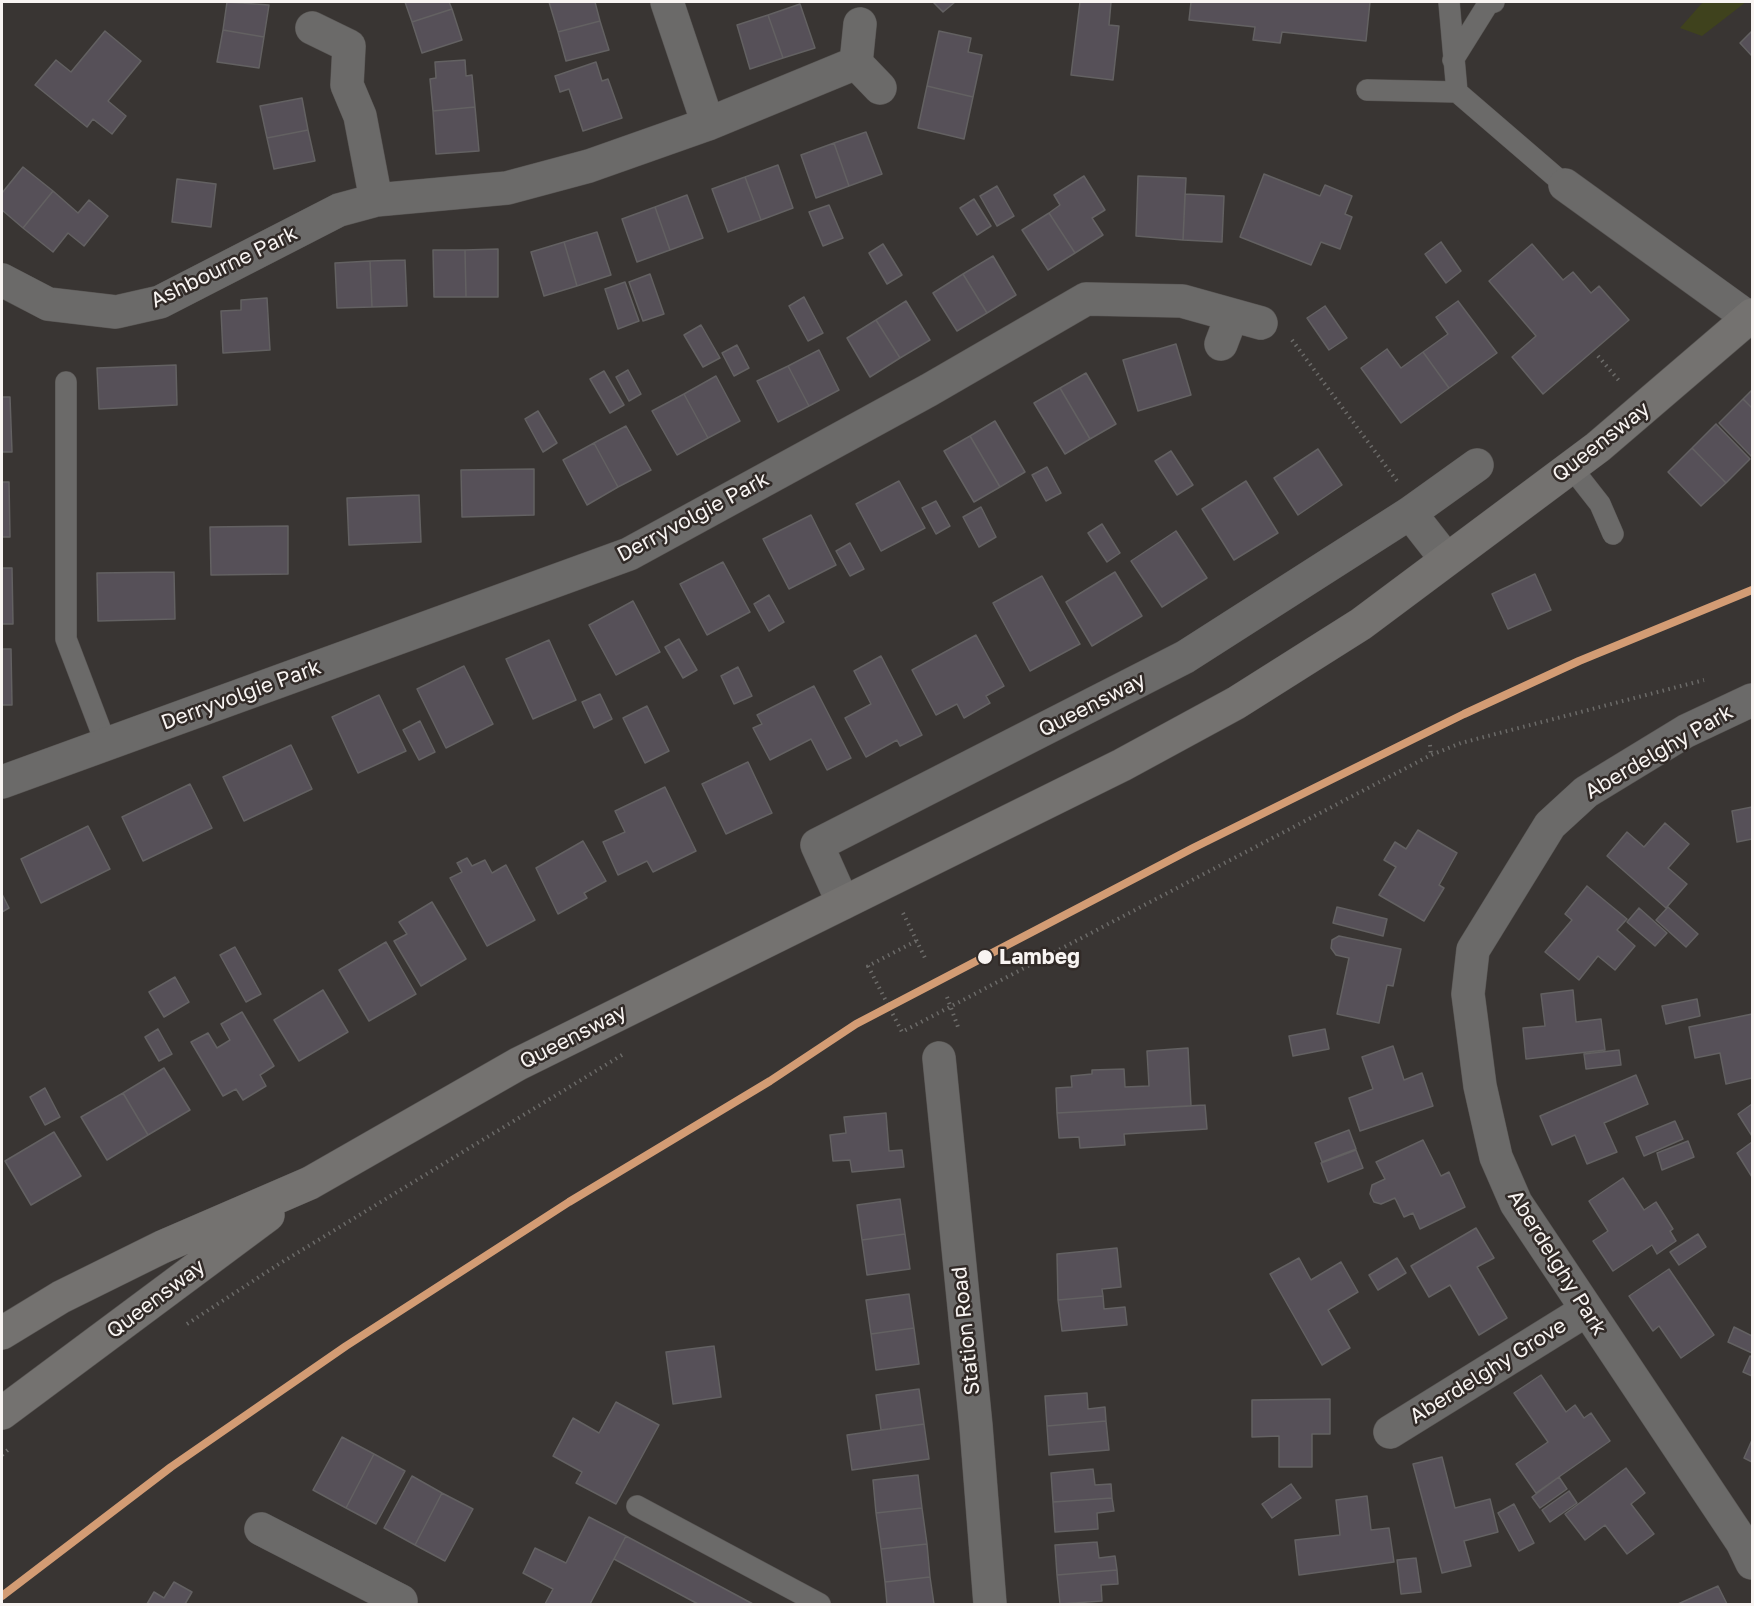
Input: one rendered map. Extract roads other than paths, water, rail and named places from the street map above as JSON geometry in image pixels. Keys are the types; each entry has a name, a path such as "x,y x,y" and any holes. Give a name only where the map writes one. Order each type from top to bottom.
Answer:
{"highway":[{"name":"Queensway","path":"2,1334 61,1297 162,1247 310,1183 518,1064 1122,765 1236,703 1361,624 1571,468 1751,316"},
{"name":"Queensway","path":"2,1413 310,1183"}],"street":[{"path":"667,2 708,124"},
{"path":"860,24 856,63 880,88"},
{"path":"312,28 349,46 347,85 360,116 376,200"},
{"name":"Ashbourne Park","path":"2,280 48,304 116,312 160,302 339,210 376,200 507,188 589,166 708,124 856,63"},
{"name":"Queensway","path":"1565,185 1751,316"},
{"name":"Derryvolgie Park","path":"2,782 629,555 929,390 1086,299 1182,301 1238,327"},
{"name":"Queensway","path":"843,903 817,845 1185,657 1410,513 1477,465"},
{"path":"1410,513 1446,560"},
{"name":"Aberdelghy Park","path":"1744,703 1686,731 1586,792 1550,825 1473,950 1468,994 1480,1086 1496,1157 1516,1203 1585,1311 1742,1542 1752,1563"},
{"name":"Station Road","path":"939,1058 976,1426 990,1605"},
{"name":"Aberdelghy Grove","path":"1390,1432 1585,1311"},
{"path":"261,1529 363,1595 401,1602"}],"lane":[{"path":"1449,2 1457,92"},
{"path":"1453,60 1488,4 1494,2"},
{"path":"1367,90 1457,92 1565,185"},
{"path":"66,382 66,639 106,744"},
{"path":"1571,468 1600,504 1613,534"},
{"path":"637,1506 820,1605"}],"place":[{"name":"Lambeg","path":"985,957"}]}
